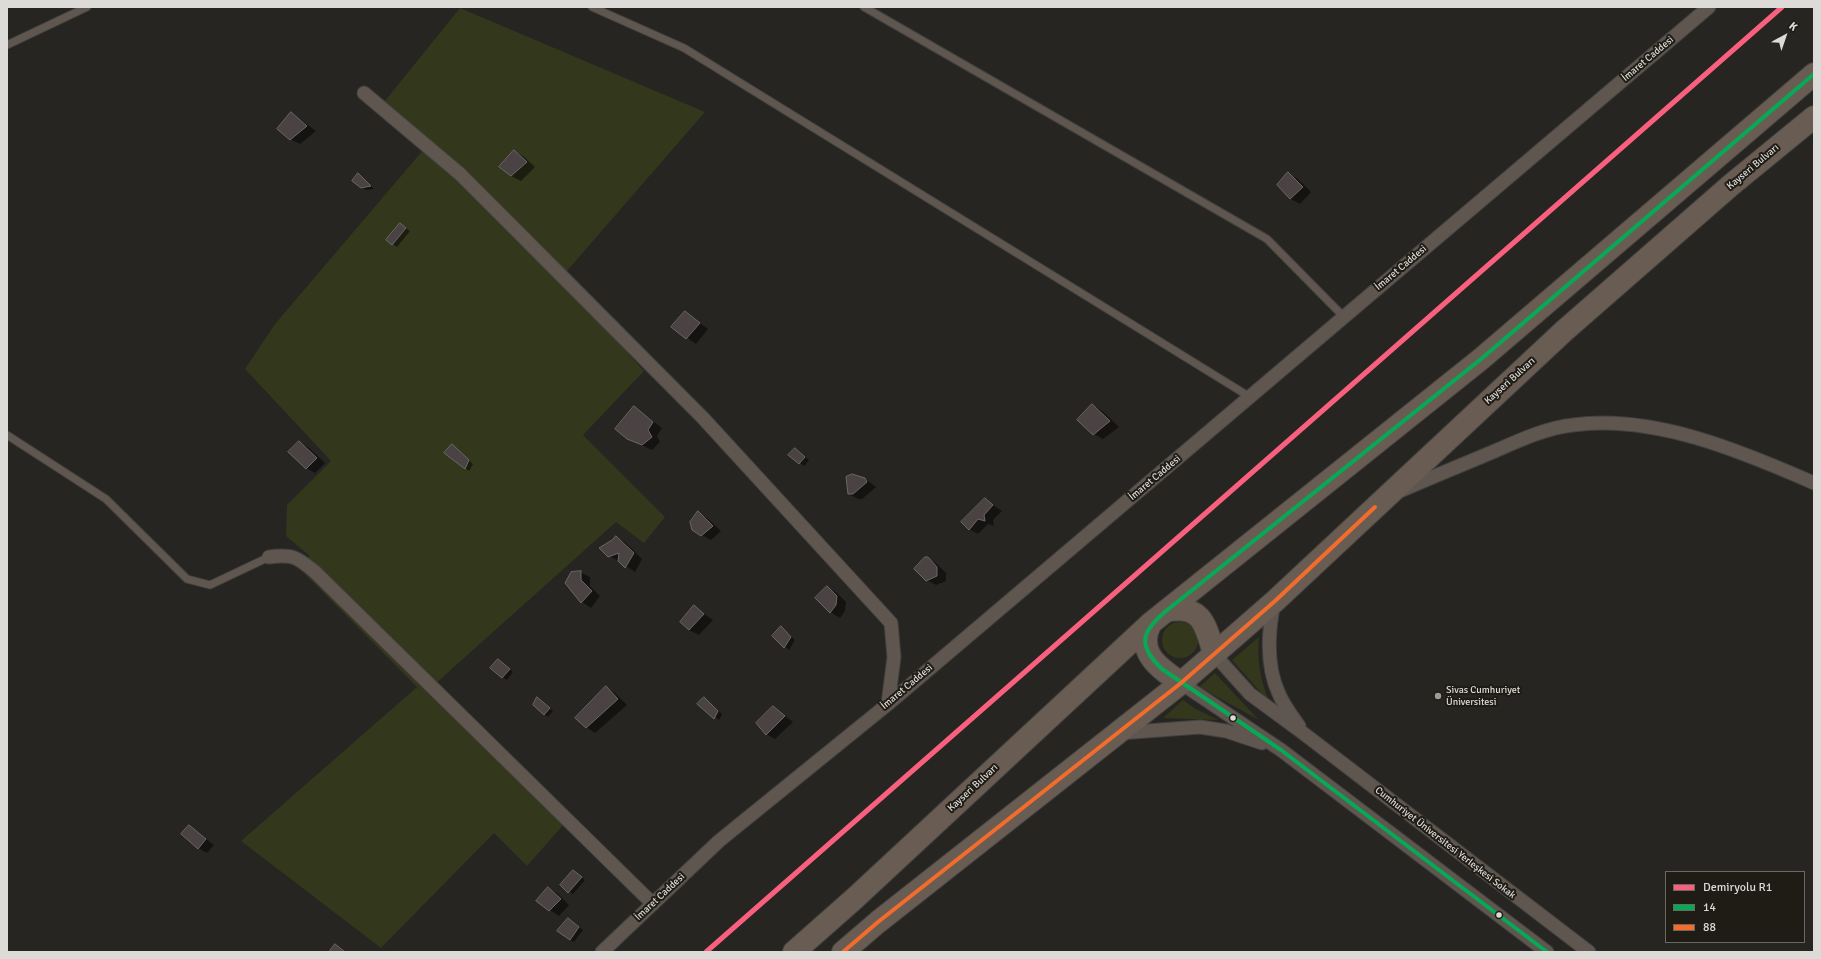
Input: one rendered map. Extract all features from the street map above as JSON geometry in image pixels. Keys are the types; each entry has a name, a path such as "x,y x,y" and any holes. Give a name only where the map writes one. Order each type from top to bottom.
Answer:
{"highway":[{"name":"Kayseri Bulvarı","path":"794,952 854,900 1158,617 1481,359 1814,74"},
{"name":"Kayseri Bulvarı","path":"1214,654 1275,600 1564,331 1814,116"},
{"path":"843,952 878,922 1118,733 1181,682 1214,654 1209,632 1201,619 1195,614 1182,609 1158,617 1145,639 1148,652 1162,669 1181,682"}],"street":[{"name":"İmaret Caddesi","path":"602,952 719,841 888,704 1709,7"},
{"path":"364,94 460,174 549,263 703,418 891,623 894,657 888,704"},
{"path":"1386,497 1536,434 1572,425 1615,423 1653,427 1703,441 1778,467 1814,483"},
{"path":"269,556 286,555 300,560 315,572 653,904"},
{"name":"Cumhuriyet Üniversitesi Yerleşkesi Sokak","path":"1275,600 1269,630 1270,652 1274,677 1278,693 1303,733"},
{"name":"Cumhuriyet Üniversitesi Yerleşkesi Sokak","path":"1214,654 1250,694 1589,952"},
{"path":"1181,682 1281,750 1547,952"},
{"path":"1118,733 1187,728 1214,728 1241,735 1281,750"}],"lane":[{"path":"7,45 87,7"},
{"path":"592,7 684,48 1250,397"},
{"path":"864,7 1267,239 1344,318"},
{"path":"7,435 106,499 187,579 210,586 269,556"}],"green space":[{"path":"460,8 705,112 560,279 644,371 583,435 665,517 644,543 616,522 435,684 565,823 527,866 494,833 381,948 241,841 417,687 298,567 310,556 286,536 287,505 331,461 245,369 275,324 424,149 384,102"},
{"path":"1180,622 1190,625 1195,630 1198,640 1195,650 1190,655 1180,658 1170,655 1165,650 1162,640 1165,630 1170,625"},
{"path":"1259,637 1258,654 1260,671 1270,703 1232,660"},
{"path":"1215,673 1259,720 1199,687"},
{"path":"1183,700 1194,708 1218,720 1163,718"}],"building":[{"path":"291,112 307,126 290,140 277,129"},
{"path":"514,150 527,162 511,176 499,167"},
{"path":"1288,172 1303,187 1290,199 1277,185"},
{"path":"358,173 371,186 361,188 352,181"},
{"path":"400,223 406,228 392,245 386,240"},
{"path":"685,311 700,323 686,339 671,327"},
{"path":"1092,404 1110,421 1093,435 1077,420"},
{"path":"634,406 653,422 648,430 652,437 642,445 627,439 615,429"},
{"path":"299,441 317,458 306,469 288,452"},
{"path":"452,444 469,460 465,469 444,453"},
{"path":"795,448 805,457 799,464 788,455"},
{"path":"852,474 865,478 867,482 853,494 848,494 846,477"},
{"path":"985,498 993,505 984,515 985,521 978,519 969,530 961,522"},
{"path":"698,511 713,526 701,536 692,530 690,522"},
{"path":"616,536 634,553 625,568 618,561 619,553 608,557 599,548"},
{"path":"925,557 928,557 937,567 937,576 926,581 914,569"},
{"path":"581,571 581,580 592,591 581,603 565,583 571,572"},
{"path":"827,586 837,596 836,605 830,613 815,598"},
{"path":"694,605 704,614 689,630 680,622"},
{"path":"781,626 791,637 784,648 772,636"},
{"path":"498,659 510,669 502,678 490,668"},
{"path":"606,686 618,699 586,728 575,718"},
{"path":"537,697 550,708 544,715 533,705"},
{"path":"704,697 718,711 714,719 697,704"},
{"path":"773,706 785,716 766,735 756,723"},
{"path":"189,825 206,839 198,849 181,834"},
{"path":"573,870 582,877 568,893 560,885"},
{"path":"548,887 561,899 549,911 536,901"},
{"path":"568,918 579,927 570,940 557,931"},
{"path":"335,944 345,952 329,952"}],"rail line":[{"name":"R1","path":"706,952 1782,7"}],"transit line":[{"name":"14","path":"1547,952 1281,750 1162,669 1149,653 1146,646 1145,639 1147,632 1166,611 1481,359 1814,74"},
{"name":"88","path":"843,952 878,922 1181,683 1275,601 1375,507"}],"place":[{"name":"Sivas Cumhuriyet Üniversitesi","path":"1438,696"}]}
